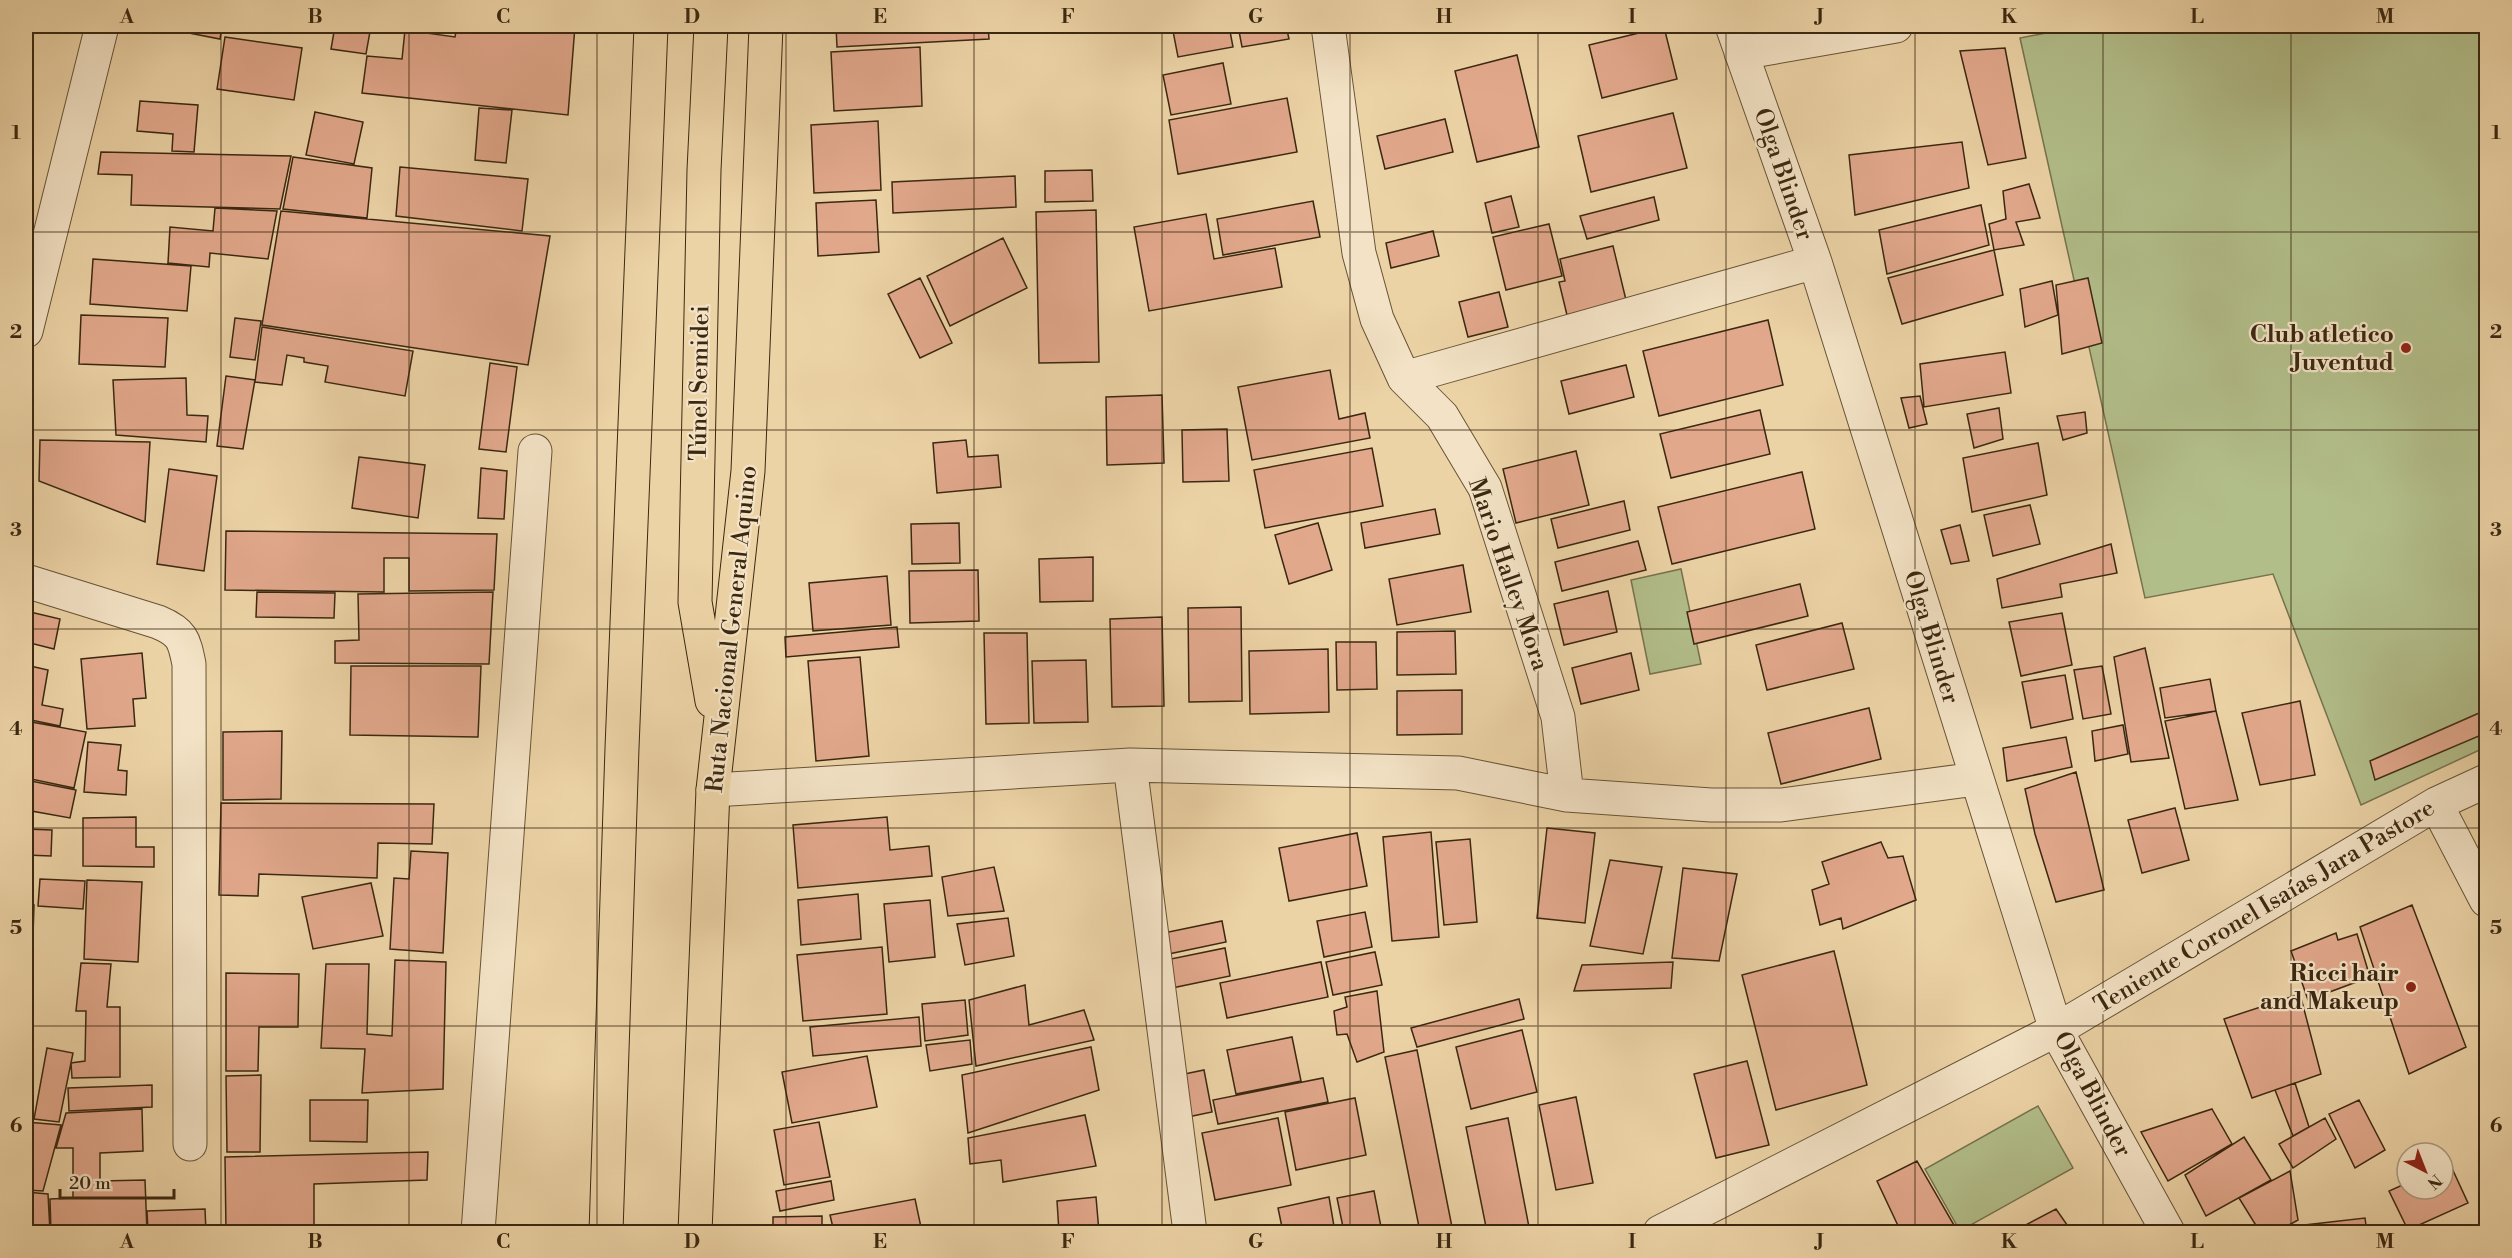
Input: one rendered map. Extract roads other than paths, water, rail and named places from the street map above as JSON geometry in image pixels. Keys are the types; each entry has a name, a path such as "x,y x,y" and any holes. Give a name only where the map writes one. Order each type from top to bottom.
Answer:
{"highway":[{"path":"606,1233 621,760 651,26"},
{"name":"Túnel Semidei","path":"711,26 704,170 694,602 719,738"},
{"name":"Ruta Nacional General Aquino","path":"695,1233 713,790 748,471 766,26"}],"street":[{"path":"26,331 102,26"},
{"name":"Mario Halley Mora","path":"1328,26 1359,253 1377,319 1404,378 1442,417 1485,488 1558,717 1567,795"},
{"path":"1737,39 1896,26"},
{"name":"Olga Blinder","path":"1737,39 1815,262 2056,1030 2168,1233"},
{"path":"1404,378 1815,262"},
{"path":"477,1233 536,451"},
{"path":"26,581 158,622 173,628 184,641 189,664 190,1144"},
{"path":"713,790 1130,765 1458,773 1567,795 1711,805 1781,805 1976,779"},
{"path":"1130,765 1190,1233"},
{"name":"Teniente Coronel Isaías Jara Pastore","path":"1660,1233 2056,1030 2436,804 2487,781"},
{"path":"2436,804 2487,900"}],"place":[{"name":"Club atletico Juventud","path":"2406,348"},
{"name":"Ricci hair and Makeup","path":"2411,987"}]}
